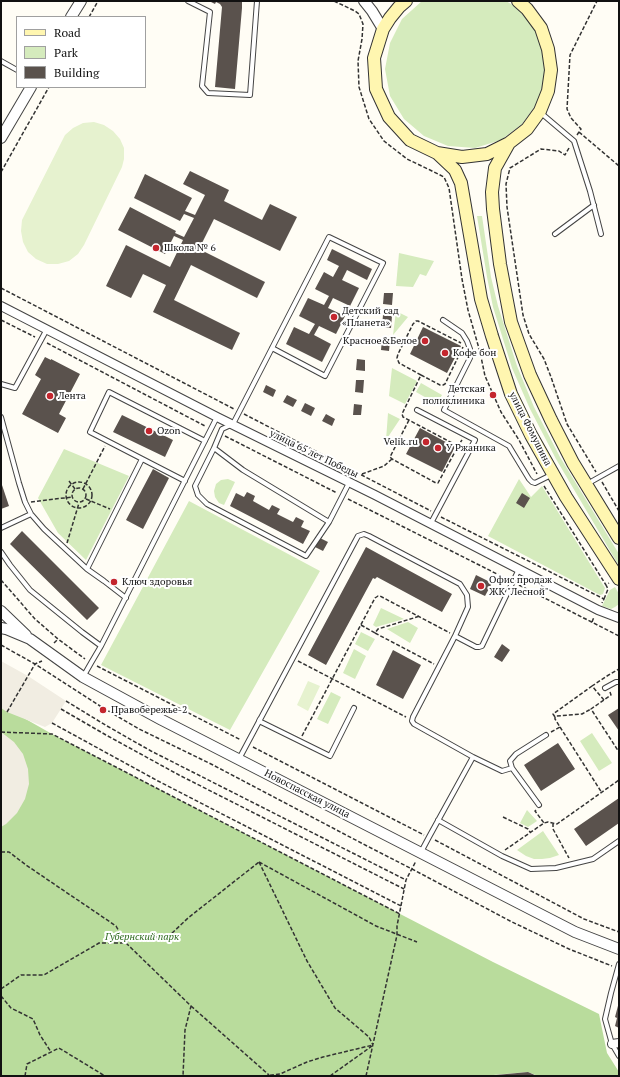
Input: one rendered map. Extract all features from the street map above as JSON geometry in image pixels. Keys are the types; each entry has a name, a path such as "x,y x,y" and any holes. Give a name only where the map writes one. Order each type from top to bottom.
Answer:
{"main road":[{"path":"406,1 399,7 383,29 374,58 376,89 389,117 410,140 437,154 462,157 487,154 509,143 526,129 540,112 548,92 551,70 548,48 541,28 528,9 518,1"},
{"path":"509,143 495,168 492,192 500,264 511,322 530,376 550,420 573,463 619,538"},
{"name":"улица Фомушина","path":"437,154 455,170 461,183 481,299 511,394 566,497 618,578"}],"street":[{"path":"72,16 81,1"},
{"path":"364,1 383,29"},
{"path":"1,138 30,88"},
{"name":"улица 65 лет Победы","path":"1,306 218,417 350,482 598,610 619,618"},
{"path":"1,611 30,639"},
{"name":"Новоспасская улица","path":"1,628 30,639 83,678 162,720 575,932 619,949"}],"lane":[{"path":"188,1 210,12 202,86 208,93 250,95 257,1"},
{"path":"1,61 16,69"},
{"path":"540,112 574,141 590,191 601,234"},
{"path":"554,234 594,205"},
{"path":"272,348 326,376 383,263 329,237 239,412 233,424 222,429 195,486 198,495 207,504 306,556 329,522 350,482"},
{"path":"443,320 462,333 467,340 470,349 470,358 444,410 509,446 532,482 541,480 553,474"},
{"path":"1,384 15,388 46,329"},
{"path":"185,480 90,432 109,392 205,441"},
{"path":"417,410 475,440 430,524"},
{"path":"1,417 25,502 31,514 44,530 87,569 126,598"},
{"path":"83,678 126,598 218,417"},
{"path":"214,448 243,470 329,522"},
{"path":"87,569 142,459"},
{"path":"586,484 619,466"},
{"path":"1,528 31,514"},
{"path":"239,759 358,536 364,534 460,584 467,595 468,607 412,721 414,724 473,757 502,771 512,768"},
{"path":"1,552 30,590 101,646"},
{"path":"455,636 476,647 480,648 482,646 519,569"},
{"path":"606,688 616,682 619,682"},
{"path":"261,717 259,721 330,756 354,708"},
{"path":"539,805 512,768 510,761 516,754 546,735"},
{"path":"421,853 473,757"},
{"path":"438,820 499,854 531,869 556,868 593,859 619,841"},
{"path":"618,966 605,1019 616,1043 619,1056"}],"path":[{"path":"90,16 98,1"},
{"path":"334,1 359,14 363,24 358,61 359,87 369,119 384,141 407,160 444,177 450,188 462,279 468,310 485,376 501,412 519,440 541,480 606,584 608,589 604,599"},
{"path":"597,1 570,55 567,109 571,118 581,129 565,155 558,151 541,149 510,168 506,184 507,208 523,315 529,334 544,359 554,383 567,424 619,511"},
{"path":"1,172 48,88"},
{"path":"579,132 619,166"},
{"path":"1,288 239,412"},
{"path":"1,320 206,426 199,438"},
{"path":"416,321 461,343 463,348 445,384 440,385 421,375 399,362 397,358 413,324 416,321"},
{"path":"409,420 390,457 438,483 456,450 456,445 409,420 403,417 402,412 421,375"},
{"path":"220,433 619,636"},
{"path":"86,499 84,489 107,441"},
{"path":"361,475 384,466 392,459"},
{"path":"68,481 75,489"},
{"path":"78,482 86,484 92,495 87,506 78,508 68,502 68,489 72,485 78,482"},
{"path":"75,489 84,489"},
{"path":"72,497 75,489"},
{"path":"25,502 72,497"},
{"path":"72,497 79,503"},
{"path":"86,499 115,512"},
{"path":"79,503 86,499"},
{"path":"65,548 79,503"},
{"path":"606,584 618,578"},
{"path":"1,580 35,619 91,662 584,919 619,932"},
{"path":"301,737 378,596 420,616 455,636"},
{"path":"375,633 378,629 420,616"},
{"path":"361,625 439,666"},
{"path":"54,643 58,638"},
{"path":"1,645 35,664 100,706 140,729 213,765 512,922 570,949 618,966"},
{"path":"292,658 406,717"},
{"path":"7,712 35,664 42,661"},
{"path":"592,686 553,714 602,793"},
{"path":"555,717 582,714 612,694 606,688"},
{"path":"66,701 151,751 406,880"},
{"path":"590,708 619,752"},
{"path":"61,709 179,775 404,889"},
{"path":"52,723 158,781 401,906"},
{"path":"546,735 560,727"},
{"path":"1,732 52,734 400,914"},
{"path":"499,854 544,823 548,822 557,824 619,780"},
{"path":"539,805 535,811 544,823"},
{"path":"503,817 528,829 530,832"},
{"path":"553,823 553,829 572,864"},
{"path":"1,852 9,852 116,926 126,942 190,1006 269,1075"},
{"path":"366,1076 397,935 397,926 406,880 421,853"},
{"path":"1,989 21,975 44,974 99,943 126,942 170,935 188,918 259,862"},
{"path":"259,862 376,926 417,942"},
{"path":"259,862 307,961 335,1008 369,1037 373,1045"},
{"path":"1,996 11,1008 33,1019 40,1035 51,1052"},
{"path":"183,1076 185,1030 190,1006"},
{"path":"264,1076 280,1074 307,1062 373,1045"},
{"path":"330,1076 373,1045"},
{"path":"25,1076 27,1064 59,1048 105,1076"}],"green space":[{"path":"422,1 506,1 516,7 533,26 543,49 545,76 538,102 522,124 501,140 475,148 448,146 424,136 404,119 390,96 385,69 390,43 402,19"},
{"path":"94,122 104,125 113,131 120,139 124,148 122,167 84,245 78,254 69,261 58,264 47,264 36,259 28,252 23,242 21,231 22,220 65,135 73,128 83,123"},
{"path":"477,216 482,216 491,277 498,306 517,366 534,407 560,457 619,554 619,566 556,459 530,409 512,368 493,307"},
{"path":"399,253 434,261 426,276 420,274 413,287 396,286"},
{"path":"396,311 408,317 393,335"},
{"path":"392,368 417,381 405,404 389,396"},
{"path":"421,383 442,395 437,404 416,392"},
{"path":"388,413 400,419 386,440"},
{"path":"64,449 129,476 86,560 58,533 38,498"},
{"path":"228,479 235,482 224,505 219,503 215,497 214,491 216,484 221,480"},
{"path":"519,479 531,497 542,486 605,588 603,594 600,595 488,536"},
{"path":"189,501 320,571 230,730 101,665"},
{"path":"615,587 619,594 619,604 611,609 602,606 610,590"},
{"path":"381,608 404,619 376,627 373,625"},
{"path":"408,622 418,628 410,643 387,629"},
{"path":"361,632 375,639 368,651 355,644"},
{"path":"354,649 366,656 355,679 343,673"},
{"path":"308,681 320,686 308,711 297,705"},
{"path":"331,692 341,697 328,724 317,719"},
{"name":"Губернский парк","path":"1,705 52,734 493,962 599,1014 607,1053 619,1072 619,1076 538,1076 528,1072 482,1076 1,1076"},
{"path":"592,733 612,763 599,771 580,741"},
{"path":"527,810 537,821 528,827 520,823"},
{"path":"543,831 559,855 550,858 534,859 517,850"}],"shaded area":[{"path":"1,661 28,676 66,701 52,723 45,727 7,712 1,708"},
{"path":"1,732 14,742 23,754 28,769 29,784 25,799 17,813 1,827"}],"building":[{"path":"209,1 242,1 235,89 215,87 222,7 216,2 215,4"},
{"path":"190,171 229,190 224,201 262,220 270,204 297,217 280,251 214,219 199,249 265,282 257,298 191,265 174,300 240,333 232,350 153,312 166,285 143,274 131,298 106,286 126,245 170,267 183,240 174,236 165,254 118,230 130,207 176,231 175,233 184,237 194,218 184,214 180,221 134,198 145,174 192,198 185,211 195,215 205,195 183,184"},
{"path":"332,249 372,269 367,280 347,270 342,280 359,288 350,306 333,298 328,308 345,316 336,334 319,326 314,335 331,344 322,362 286,344 294,327 309,334 315,324 299,316 308,298 324,305 329,296 315,289 324,272 333,277 339,266 327,260"},
{"path":"384,293 393,293 392,305 383,304"},
{"path":"383,315 392,316 391,328 382,327"},
{"path":"423,327 461,346 447,373 410,354"},
{"path":"382,339 390,340 389,351 381,350"},
{"name":"Лента","path":"45,357 80,374 59,414 66,418 58,433 22,414 41,379 35,375"},
{"path":"357,359 365,360 365,371 356,370"},
{"path":"356,380 364,380 363,393 355,392"},
{"path":"266,385 276,390 273,397 263,392"},
{"path":"287,395 297,400 293,407 283,402"},
{"path":"305,403 315,408 311,416 301,411"},
{"path":"354,404 362,405 361,415 353,415"},
{"path":"326,414 335,419 332,426 322,421"},
{"path":"122,415 173,440 165,457 113,432"},
{"path":"420,428 455,447 442,472 406,454"},
{"path":"153,469 169,478 143,529 126,520"},
{"path":"1,482 9,506 1,509"},
{"path":"247,492 255,496 253,501 269,510 272,505 280,509 277,514 293,522 296,517 304,521 301,527 310,531 303,544 230,506 236,493 244,497"},
{"path":"522,493 530,498 524,508 516,503"},
{"path":"22,531 99,608 87,620 10,544"},
{"path":"320,538 328,542 323,551 315,547"},
{"path":"366,547 452,594 442,612 377,577 375,579 373,578 326,665 308,655"},
{"name":"Офис продаж ЖК \"Лесной\"","path":"476,575 492,583 485,596 470,589"},
{"path":"502,644 510,650 502,662 494,657"},
{"path":"393,650 421,665 403,699 376,685"},
{"path":"619,708 619,731 608,715"},
{"path":"558,743 575,769 541,791 524,765"},
{"path":"619,798 619,823 586,846 574,829"},
{"path":"619,1002 619,1028 615,1026 617,1018 615,1017"},
{"path":"528,1072 537,1076 496,1076 496,1075"}],"place":[{"name":"Школа № 6","path":"156,248"},
{"name":"Детский сад «Планета»","path":"334,317"},
{"name":"Красное&Белое","path":"425,341"},
{"name":"Кофе бон","path":"445,353"},
{"name":"Детская поликлиника","path":"493,395"},
{"name":"Лента","path":"50,396"},
{"name":"Ozon","path":"149,431"},
{"name":"Velik.ru","path":"426,442"},
{"name":"У Ржаника","path":"438,448"},
{"name":"Ключ здоровья","path":"114,582"},
{"name":"Офис продаж ЖК \"Лесной\"","path":"481,586"},
{"name":"Правобережье-2","path":"103,710"}]}
